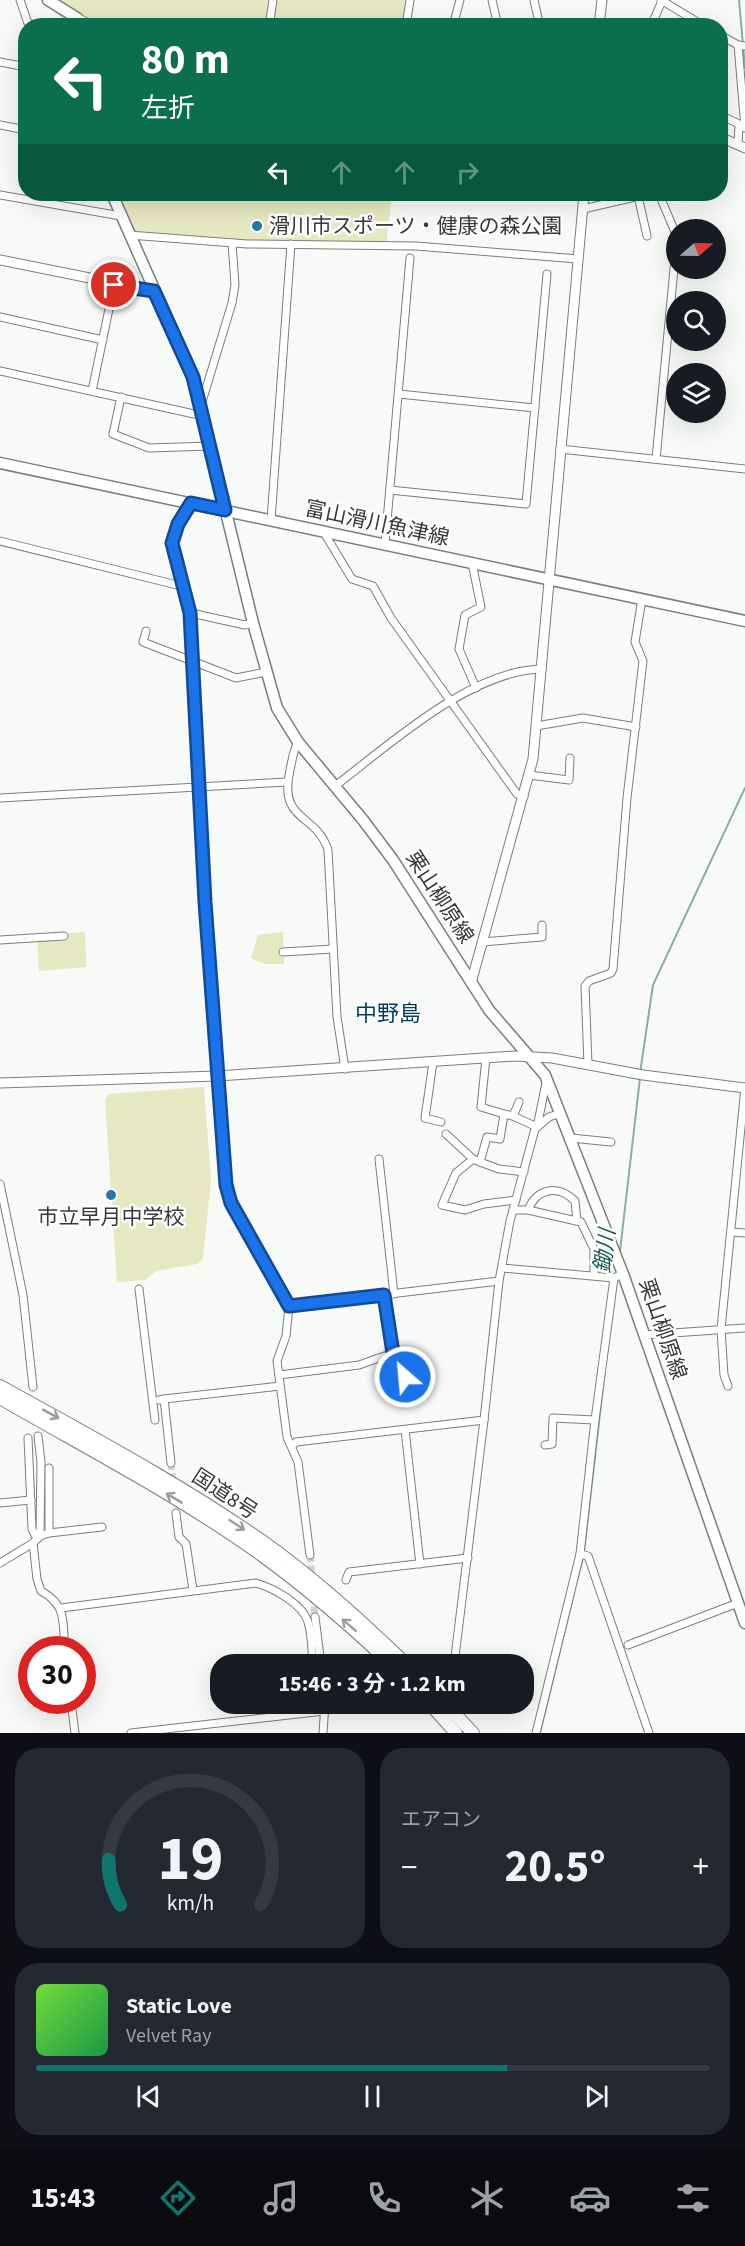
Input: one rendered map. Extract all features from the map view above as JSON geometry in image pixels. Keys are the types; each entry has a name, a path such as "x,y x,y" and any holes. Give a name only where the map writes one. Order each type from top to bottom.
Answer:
{"highway":[{"name":"国道8号","path":"0,1386 151,1471 261,1541 357,1617 396,1654"},
{"name":"国道8号","path":"0,1398 175,1499 254,1550 352,1627 380,1654"},
{"path":"439,1714 456,1733"},
{"path":"456,1714 474,1733"}],"main road":[{"path":"48,0 70,18"},
{"name":"栗山柳原線","path":"115,201 193,377 253,623 278,708 298,742 393,860 504,1029 531,1057 547,1080 571,1138 618,1276 644,1335 745,1623"},
{"name":"富山滑川魚津線","path":"0,463 745,621"}],"street":[{"path":"20,0 26,18"},
{"path":"270,18 273,0"},
{"path":"407,18 410,0"},
{"path":"455,18 460,0"},
{"path":"492,0 496,18"},
{"path":"534,0 538,18"},
{"path":"600,18 602,0"},
{"path":"654,18 662,0 691,18"},
{"path":"741,45 745,128"},
{"path":"0,62 18,65"},
{"path":"728,118 739,123 742,146 728,140"},
{"path":"0,125 18,128"},
{"path":"0,195 18,198"},
{"path":"35,201 121,216"},
{"path":"471,982 529,775 542,669 584,201"},
{"path":"583,209 617,201"},
{"path":"639,201 647,236"},
{"path":"656,459 676,248 675,232 662,201"},
{"path":"129,235 232,243 416,246 578,259"},
{"path":"0,371 194,414 202,407 232,303 235,285 232,243"},
{"path":"271,520 291,244"},
{"path":"385,544 410,258"},
{"path":"0,260 114,285 154,291"},
{"path":"390,490 526,504 547,274"},
{"path":"92,391 114,285"},
{"path":"0,317 103,340"},
{"path":"399,394 535,408"},
{"path":"121,397 113,434 149,448 210,446"},
{"path":"560,449 745,469"},
{"path":"191,503 178,524 172,543 185,586 190,613 198,787 226,1185 231,1203 289,1306 286,1336 277,1361 287,1437 298,1462 310,1555"},
{"path":"323,531 352,579 372,586 391,618 517,794 524,797"},
{"path":"0,541 185,586"},
{"path":"472,563 481,607 465,615 459,649 476,688"},
{"path":"588,1064 585,986 589,981 611,974 614,969 643,661 635,642 642,599"},
{"path":"190,613 245,625 253,623"},
{"path":"146,631 143,642 192,659 236,678 266,672"},
{"path":"335,786 450,700 503,677 542,669"},
{"path":"536,726 583,718 636,727"},
{"path":"298,742 287,782 286,796 290,805 325,841 328,850 337,1017 345,1069"},
{"path":"529,775 568,780 570,758"},
{"path":"0,798 287,782"},
{"path":"482,942 542,937 542,925"},
{"path":"0,940 64,936"},
{"path":"283,952 333,949"},
{"path":"0,1083 217,1076 531,1057 745,1088 721,1329 724,1375 728,1386"},
{"path":"486,1058 481,1107 513,1116 537,1127"},
{"path":"433,1062 425,1118 441,1122"},
{"path":"455,1654 499,1281 513,1210 537,1127 547,1080"},
{"path":"513,1116 519,1102"},
{"path":"537,1127 549,1117 561,1113"},
{"path":"504,1114 500,1138 487,1137 476,1160 456,1173 447,1188 442,1205 465,1210 484,1204 516,1200"},
{"path":"447,1134 476,1160 499,1169 524,1172"},
{"path":"571,1138 610,1142"},
{"path":"378,1159 394,1294"},
{"path":"0,1184 3,1225 23,1295 33,1387"},
{"path":"528,1209 537,1195 545,1191 563,1192 575,1201 578,1221"},
{"path":"513,1210 528,1209 581,1222 594,1249 594,1275"},
{"path":"731,1232 745,1233"},
{"path":"502,1268 618,1276 595,1420 580,1554 536,1733"},
{"path":"289,1306 499,1281"},
{"path":"139,1289 155,1420"},
{"path":"384,1295 393,1353 405,1365 405,1390 390,1390"},
{"path":"644,1335 745,1328"},
{"path":"279,1375 359,1365 393,1353"},
{"path":"154,1401 280,1386"},
{"path":"164,1399 171,1463"},
{"path":"545,1445 552,1444 553,1418 595,1420"},
{"path":"292,1446 296,1442 484,1420"},
{"path":"405,1430 420,1564"},
{"path":"38,1436 41,1461 37,1539 41,1591 56,1599 61,1608 64,1636"},
{"path":"28,1438 32,1529 37,1539"},
{"path":"49,1468 49,1533"},
{"path":"0,1503 31,1500"},
{"path":"176,1514 179,1537 186,1544 193,1590"},
{"path":"0,1563 49,1533 102,1527"},
{"path":"580,1554 588,1556 649,1733"},
{"path":"346,1580 349,1572 468,1558"},
{"path":"61,1608 256,1583 270,1587 303,1612 308,1621 312,1654"},
{"path":"628,1644 738,1603"},
{"path":"315,1617 320,1654"},
{"path":"73,1714 75,1733"},
{"path":"131,1733 278,1714"},
{"path":"323,1733 324,1714"}],"green space":[{"path":"46,0 412,0 410,18 61,18"},
{"name":"滑川市スポーツ・健康の森公園","path":"115,201 391,201 386,246 129,235"},
{"path":"85,932 86,967 39,971 37,935"},
{"path":"283,932 284,964 265,964 251,958 258,935"},
{"path":"204,1087 211,1180 203,1259 197,1264 156,1271 145,1280 117,1282 105,1100 109,1094"}],"waterway":[{"name":"鋤川","path":"739,0 745,68"},
{"name":"鋤川","path":"640,1073 653,985 745,788"},
{"name":"鋤川","path":"620,1251 640,1078"},
{"name":"鋤川","path":"584,1552 605,1370"},
{"name":"鋤川","path":"576,1584 583,1558"},
{"name":"鋤川","path":"540,1733 574,1593"}],"tunnel":[{"path":"171,1463 173,1484"},
{"path":"310,1555 312,1579"},
{"path":"313,1596 315,1617"}],"place":[{"name":"滑川市スポーツ・健康の森公園","path":"257,226"},
{"name":"市立早月中学校","path":"111,1195"}],"district":[{"name":"中野島","path":"388,1014"}],"route":[{"path":"114,285 154,291 193,377 225,510 191,503 178,524 172,543 183,578 190,613 205,902 226,1185 231,1203 289,1306 384,1295 393,1353 405,1365 405,1377"}]}
